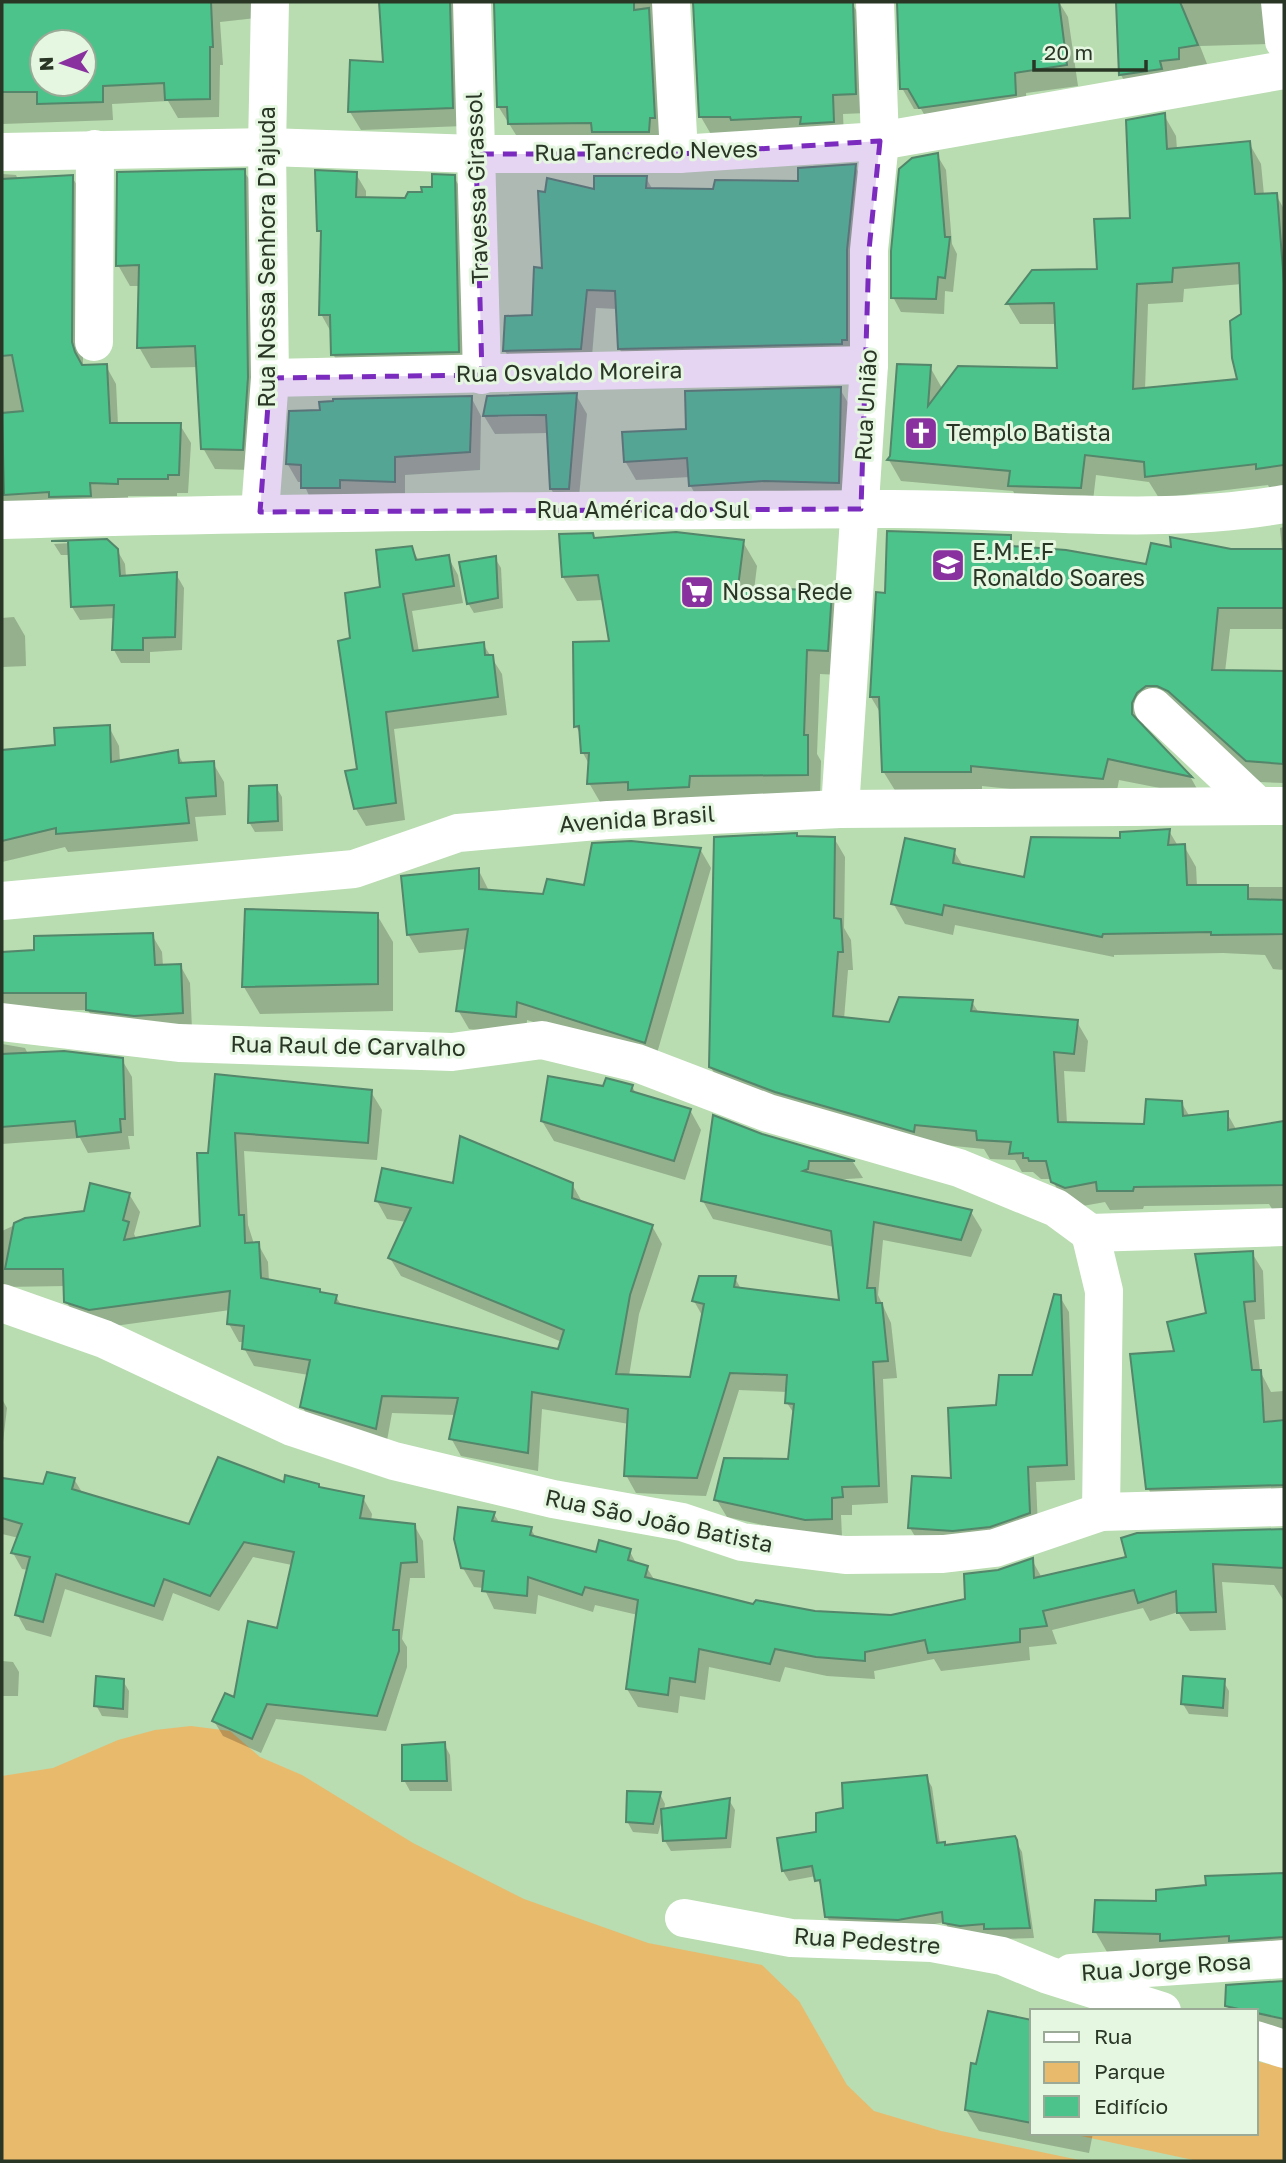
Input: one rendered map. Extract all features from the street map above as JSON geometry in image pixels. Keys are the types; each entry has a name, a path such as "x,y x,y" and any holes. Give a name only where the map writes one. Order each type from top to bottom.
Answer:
{"street":[{"name":"Rua Nossa Senhora D'ajuda","path":"260,512 270,378 267,147 270,2"},
{"name":"Travessa Girassol","path":"472,2 482,374"},
{"path":"671,2 678,154"},
{"name":"Rua União","path":"840,809 869,365 869,250 880,141 875,2"},
{"path":"1280,2 1284,41"},
{"name":"Rua Tancredo Neves","path":"2,152 267,147 476,154 678,154 880,141 1284,70"},
{"path":"94,342 95,149"},
{"name":"Rua Osvaldo Moreira","path":"270,378 869,365"},
{"name":"Rua América do Sul","path":"2,520 260,512 861,509 975,509 1168,516 1245,511 1284,504"},
{"path":"1153,707 1274,806"},
{"name":"Avenida Brasil","path":"2,901 355,869 458,833 666,816 840,809 1274,806"},
{"name":"Rua Raul de Carvalho","path":"2,1021 192,1043 452,1052 542,1040 637,1063 768,1113 959,1168 1056,1208 1090,1233"},
{"path":"1101,1512 1104,1292 1090,1233 1284,1227"},
{"name":"Rua São João Batista","path":"2,1303 104,1339 292,1427 394,1461 553,1499 682,1522 742,1542 845,1555 943,1554 995,1548 1101,1512 1284,1507"},
{"name":"Rua Pedestre","path":"684,1918 791,1938 932,1943 1002,1956 1048,1975 1156,2009"},
{"name":"Rua Jorge Rosa","path":"1048,1975 1284,1959"},
{"path":"1258,2041 1284,2049"}],"highlighted area":[{"path":"880,141 869,250 861,509 260,512 270,378 482,375 476,154 679,154"}],"green space":[{"path":"191,1726 230,1731 260,1757 302,1775 413,1843 524,1899 648,1943 762,1965 799,2001 847,2085 874,2111 941,2131 1084,2161 2,2161 2,1776 53,1768 118,1740 155,1730"},
{"path":"1258,2062 1284,2068 1284,2161 1198,2161 1081,2136 1258,2135"}],"building":[{"path":"2,2 211,2 213,47 210,47 210,99 165,100 164,83 103,86 103,102 37,104 37,98 98,98 98,28 28,28 28,92 2,92"},
{"path":"379,2 450,2 453,108 348,112 350,60 383,62"},
{"path":"494,2 634,2 634,10 649,8 655,118 650,118 649,132 592,132 591,123 508,124 507,107 497,107"},
{"path":"693,2 853,2 856,94 833,95 834,122 800,124 801,117 731,120 730,117 699,117"},
{"path":"897,2 1059,2 1067,65 1015,73 1016,95 919,108 908,89 900,89"},
{"path":"1116,2 1180,2 1198,45 1179,48 1179,59 1160,61 1162,69 1119,75"},
{"path":"1165,113 1167,149 1250,141 1255,194 1277,193 1284,283 1284,465 1256,469 1256,464 1145,477 1144,462 1085,455 1081,488 1008,486 1010,471 887,460 890,456 897,364 931,365 928,406 958,366 1057,368 1054,303 1006,304 1032,270 1097,269 1094,219 1130,218 1126,120","holes":["1239,263 1241,314 1230,321 1232,358 1237,379 1133,389 1137,284 1172,282 1173,268"]},
{"path":"938,153 945,237 950,237 945,278 938,277 936,299 891,298 891,251 899,169 912,158"},
{"path":"856,164 847,250 847,340 842,340 842,344 618,349 615,291 587,290 581,349 503,351 505,316 532,315 534,267 542,268 538,191 545,192 547,178 594,189 594,176 647,176 646,188 713,189 715,180 798,181 798,168"},
{"path":"245,169 248,377 243,450 201,449 195,346 137,348 139,265 116,266 117,172"},
{"path":"315,170 357,172 356,197 405,198 408,192 422,192 421,187 432,187 432,174 455,175 459,352 331,355 330,315 319,315 321,231 317,231"},
{"path":"73,175 72,342 75,352 82,365 107,364 110,423 181,423 179,475 168,475 168,479 118,479 118,484 90,483 91,496 49,497 49,492 4,495 2,413 23,411 12,355 2,356 2,179"},
{"path":"841,387 839,483 764,481 689,486 687,458 624,462 622,432 686,429 685,391"},
{"path":"577,393 569,489 550,489 546,415 483,416 487,396"},
{"path":"472,396 470,452 395,457 395,482 340,480 340,488 301,488 301,465 286,464 289,411 320,410 319,402 333,399"},
{"path":"887,531 1011,535 1011,546 1066,550 1146,564 1151,543 1171,547 1170,537 1231,549 1284,549 1284,608 1218,608 1212,670 1284,671 1283,764 1246,761 1168,691 1157,686 1146,686 1137,693 1132,703 1132,714 1192,777 1108,759 1103,779 971,766 971,772 882,772 879,697 870,697 876,592 885,593"},
{"path":"676,532 744,540 738,587 832,591 828,651 807,650 804,735 808,735 808,775 690,776 689,787 628,790 628,782 587,784 589,753 581,753 579,726 574,727 573,642 609,641 598,575 562,577 559,534 593,533 594,538"},
{"path":"107,539 118,549 120,576 177,572 175,637 143,638 143,650 112,650 114,605 71,607 68,541 51,541"},
{"path":"412,546 416,560 449,555 454,586 403,594 413,651 484,642 485,655 493,655 498,697 386,712 396,803 354,809 345,771 357,769 338,641 350,638 345,593 380,587 376,550"},
{"path":"496,556 498,598 467,604 459,562"},
{"path":"110,725 111,762 178,750 179,763 214,761 216,796 186,798 189,823 56,834 56,828 2,841 2,750 55,745 54,728"},
{"path":"277,785 278,821 248,823 249,786"},
{"path":"1170,829 1168,845 1185,844 1187,885 1248,885 1248,899 1284,900 1284,934 1211,935 1211,932 1103,934 1102,937 944,905 942,915 891,904 905,838 955,849 953,863 1024,877 1031,837 1120,838 1120,832"},
{"path":"797,833 797,836 835,837 834,918 841,919 843,952 838,952 833,1016 889,1022 899,997 973,1000 971,1011 1078,1020 1074,1054 1054,1052 1058,1122 1144,1124 1146,1099 1182,1101 1183,1116 1228,1111 1228,1130 1284,1121 1284,1185 1134,1187 1133,1191 1097,1191 1096,1182 1065,1188 1051,1182 1046,1161 1029,1161 1028,1158 1023,1158 1023,1153 1009,1154 1011,1142 977,1140 976,1131 915,1125 914,1132 775,1092 709,1067 714,837"},
{"path":"631,841 701,848 645,1043 517,1002 516,1017 456,1011 468,929 407,935 401,876 479,868 479,889 543,894 547,879 584,885 592,843"},
{"path":"245,909 378,913 378,984 242,987"},
{"path":"153,933 155,965 181,964 183,1013 134,1016 86,1010 86,993 2,993 2,952 34,950 34,936"},
{"path":"64,1051 123,1058 125,1119 120,1119 121,1132 77,1137 75,1121 2,1127 2,1054"},
{"path":"215,1074 372,1090 368,1143 235,1133 239,1215 244,1215 245,1243 259,1242 261,1278 320,1289 320,1292 337,1295 335,1303 558,1349 564,1330 388,1258 411,1208 375,1201 382,1168 453,1183 460,1136 573,1183 572,1198 653,1225 630,1295 616,1374 690,1377 704,1304 692,1301 699,1276 736,1276 734,1287 839,1300 831,1231 701,1201 713,1115 762,1134 855,1161 809,1161 808,1169 803,1171 972,1210 961,1240 874,1222 867,1288 875,1288 876,1303 882,1303 888,1361 873,1362 879,1486 842,1487 843,1497 832,1498 832,1519 805,1520 714,1500 724,1458 788,1459 794,1404 785,1403 787,1375 730,1373 697,1478 624,1476 628,1409 532,1392 528,1453 449,1439 458,1398 382,1396 376,1429 300,1407 310,1360 242,1349 244,1326 227,1324 230,1291 89,1310 64,1302 63,1269 5,1269 14,1223 25,1218 84,1211 90,1183 130,1193 123,1220 129,1222 124,1240 200,1226 197,1153 208,1153"},
{"path":"548,1076 603,1086 606,1078 633,1085 631,1091 691,1109 674,1161 541,1121"},
{"path":"1253,1251 1255,1301 1244,1302 1252,1370 1261,1370 1264,1422 1284,1420 1284,1485 1146,1489 1130,1354 1174,1351 1167,1322 1206,1313 1195,1254"},
{"path":"1054,1294 1061,1295 1067,1465 1028,1467 1030,1513 990,1527 953,1531 908,1528 912,1476 951,1478 948,1408 996,1405 999,1375 1032,1375"},
{"path":"218,1457 284,1482 285,1475 319,1484 319,1487 364,1496 360,1518 415,1524 417,1562 401,1563 393,1630 399,1630 399,1651 377,1716 267,1704 252,1739 212,1721 225,1693 234,1697 248,1621 277,1628 294,1552 244,1542 210,1596 164,1579 154,1606 56,1574 43,1622 15,1615 30,1557 11,1553 22,1524 2,1518 2,1478 43,1484 47,1472 75,1478 72,1489 189,1524"},
{"path":"458,1507 495,1512 492,1521 532,1527 530,1535 596,1552 599,1540 631,1549 628,1560 648,1566 645,1577 753,1604 756,1600 815,1611 891,1615 965,1599 964,1574 998,1570 1033,1558 1034,1578 1126,1557 1121,1538 1137,1533 1284,1529 1284,1568 1213,1564 1216,1612 1177,1613 1176,1591 1138,1603 1134,1590 1043,1611 1047,1626 1020,1629 1020,1642 928,1653 925,1640 865,1652 865,1661 816,1657 775,1649 770,1664 699,1649 695,1682 670,1678 668,1695 626,1689 638,1600 585,1587 582,1595 528,1577 527,1596 482,1591 484,1571 461,1568 454,1539"},
{"path":"96,1676 124,1679 123,1709 94,1706"},
{"path":"1183,1676 1225,1679 1223,1708 1181,1704"},
{"path":"445,1742 447,1781 402,1781 402,1745"},
{"path":"927,1775 937,1843 945,1842 945,1845 1015,1836 1030,1928 984,1929 984,1924 960,1926 943,1923 942,1912 898,1920 825,1917 820,1880 815,1881 812,1866 782,1871 777,1838 816,1832 816,1813 843,1808 842,1783"},
{"path":"627,1791 661,1792 653,1824 626,1822"},
{"path":"730,1798 726,1838 663,1841 661,1809"},
{"path":"1284,1873 1284,1937 1229,1941 1229,1936 1160,1941 1160,1934 1093,1932 1095,1900 1156,1901 1156,1890 1206,1885 1205,1876"},
{"path":"1284,1981 1284,2019 1258,2013 1258,2009 1225,2006 1226,1985"},
{"path":"988,2011 1030,2020 1030,2123 965,2110 971,2063 976,2064"}],"place":[{"name":"Templo Batista","path":"921,433"},
{"name":"E.M.E.F Ronaldo Soares","path":"948,565"},
{"name":"Nossa Rede","path":"697,592"}]}
